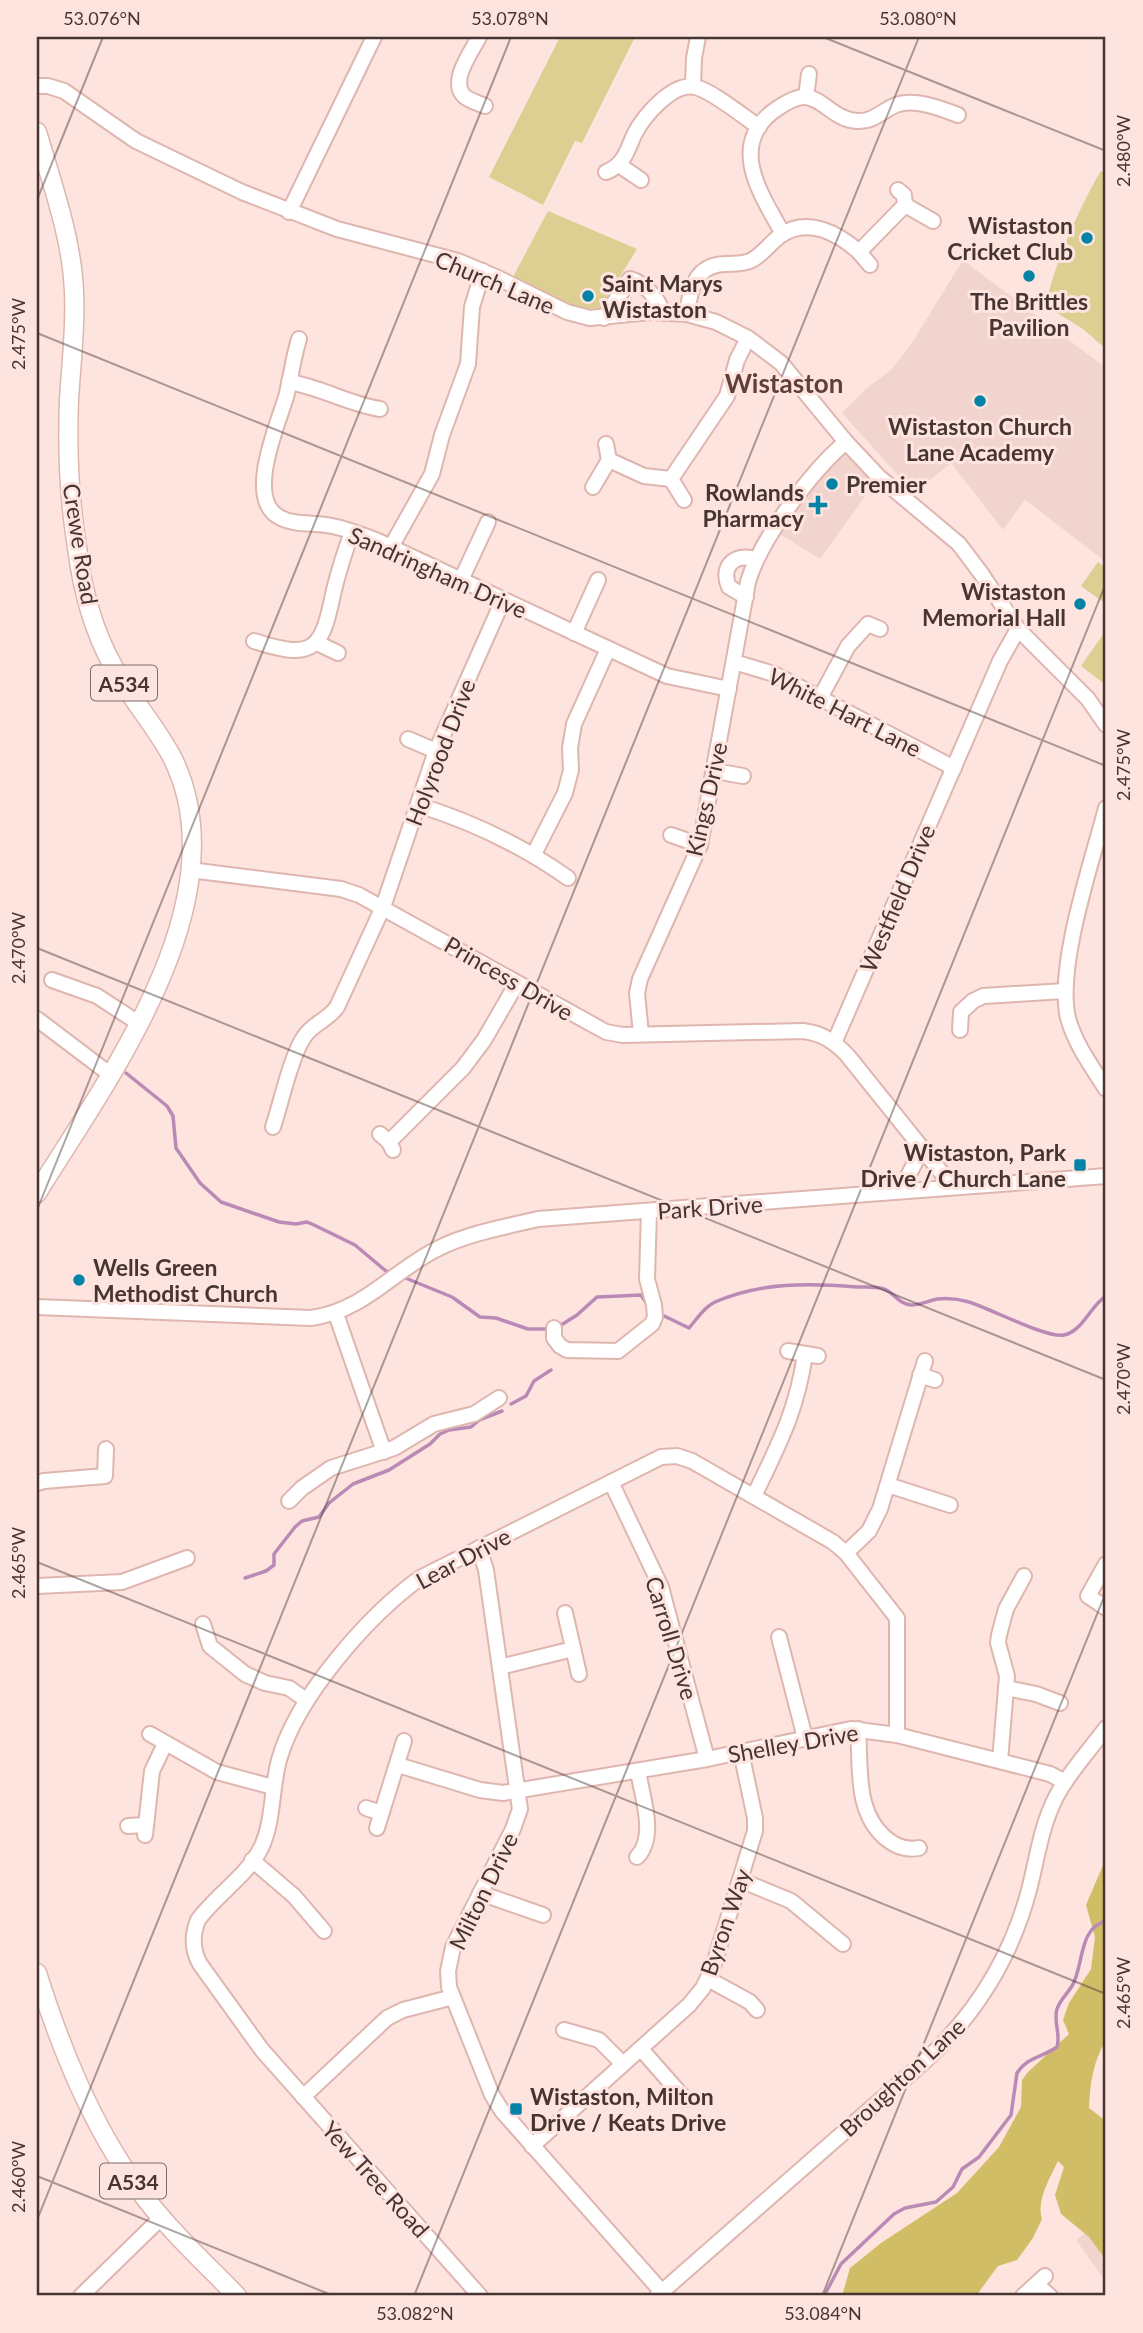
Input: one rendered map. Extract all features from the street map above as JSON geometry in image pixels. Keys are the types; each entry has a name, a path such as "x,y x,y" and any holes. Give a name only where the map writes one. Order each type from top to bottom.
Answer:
{"main road":[{"name":"Crewe Road","path":"37,132 65,236 74,291 69,480 79,562 90,608 104,648 114,668 162,740 180,777 190,815 190,870 187,891 173,940 140,1024 37,1193"},
{"name":"A534","path":"37,1973 88,2103 126,2171 162,2217 237,2296"}],"street":[{"path":"289,212 374,37"},
{"path":"479,37 461,73 459,84 465,97 485,106"},
{"path":"693,86 698,37"},
{"path":"806,97 808,74"},
{"name":"Church Lane","path":"37,86 58,88 136,141 289,212 337,229 436,254 483,271 567,312 590,318 662,311 687,314 716,322 748,338 788,370 846,442 879,477 959,544 1017,629 1088,699 1106,725"},
{"path":"641,180 613,169 631,146 637,129 653,107 675,92 693,86 759,127"},
{"path":"783,234 751,172 751,149 759,127 778,108 800,97 806,97 847,120 873,119 897,105 906,103 944,110 958,116"},
{"path":"898,190 904,195 905,205"},
{"path":"859,252 905,205"},
{"path":"905,205 933,221"},
{"path":"687,314 691,288 704,270 718,264 744,263 754,259 783,234 803,228 819,228 838,234 870,265"},
{"path":"391,547 432,474 442,435 468,364 472,307 483,271"},
{"path":"604,318 630,279 655,297 662,311"},
{"path":"671,479 727,396 737,360 748,338"},
{"name":"Sandringham Drive","path":"299,339 273,431 264,486 268,505 279,518 290,522 331,525 352,532 391,547 667,676 729,689"},
{"path":"289,382 324,391 352,404 380,410"},
{"name":"Kings Drive","path":"641,1034 637,993 640,979 700,845 755,559 773,530 824,462 846,442"},
{"path":"593,487 609,460 606,444"},
{"path":"609,460 644,476 671,479"},
{"path":"671,479 684,499"},
{"path":"461,580 489,520"},
{"path":"254,642 299,649 317,643 327,624 336,580 352,532"},
{"path":"746,597 729,586 726,580 727,567 731,561 741,556 755,559"},
{"path":"574,633 599,578"},
{"name":"Holyrood Drive","path":"274,1126 302,1039 337,1007 383,907 436,751 503,600"},
{"path":"820,698 848,646 871,622"},
{"name":"Westfield Drive","path":"834,1043 1000,661 1017,629"},
{"path":"317,643 338,653"},
{"path":"534,854 565,793 571,771 570,748 574,724 608,649"},
{"name":"White Hart Lane","path":"734,662 766,670 954,768"},
{"path":"408,739 436,751"},
{"path":"715,771 743,776"},
{"path":"418,805 484,828 534,854 568,878"},
{"path":"1106,808 1069,955 1065,991 1073,1032 1106,1089"},
{"path":"671,835 700,845"},
{"name":"Princess Drive","path":"190,870 341,889 383,907 598,1029 614,1034 803,1031 820,1035 834,1043"},
{"path":"52,980 97,996 140,1024"},
{"path":"387,1142 463,1069 484,1040 517,983"},
{"path":"960,1030 961,1012 973,1001 984,996 1065,991"},
{"path":"37,1019 111,1075"},
{"path":"834,1043 848,1056 953,1187"},
{"path":"897,1191 922,1149"},
{"name":"Park Drive","path":"336,1314 389,1283 439,1248 476,1234 538,1220 1106,1176"},
{"path":"554,1328 554,1338 567,1350 618,1351 652,1324 654,1311 648,1279 649,1211"},
{"path":"37,1307 311,1318 336,1314 384,1452"},
{"path":"754,1496 793,1411 811,1355 788,1350"},
{"path":"846,1553 869,1531 880,1509 927,1372"},
{"path":"289,1501 309,1482 331,1468 384,1452 434,1424 474,1414 499,1398"},
{"path":"37,1483 44,1480 105,1476 106,1449"},
{"name":"Lear Drive","path":"273,2062 251,2036 200,1964 194,1951 194,1933 198,1920 252,1860 265,1838 279,1760 291,1727 306,1700 372,1619 400,1592 432,1571 661,1457 677,1455 754,1496 833,1542 846,1553 897,1618 897,1735"},
{"name":"Carroll Drive","path":"611,1482 661,1587 707,1759"},
{"path":"888,1485 950,1505"},
{"name":"Milton Drive","path":"480,1548 486,1570 520,1809 451,1953 448,1971 453,1997 496,2103 660,2294"},
{"path":"37,1586 122,1582 187,1558"},
{"path":"1106,1564 1088,1596 1106,1608"},
{"path":"1000,1761 1006,1669 998,1643 999,1635 1002,1619 1018,1597 1024,1576"},
{"path":"565,1613 579,1674"},
{"path":"201,1630 210,1646 245,1674 265,1683 289,1688 306,1700"},
{"path":"779,1637 805,1738"},
{"path":"499,1667 573,1649"},
{"path":"1006,1688 1042,1703 1060,1703"},
{"name":"Broughton Lane","path":"660,2294 925,2061 972,2011 998,1972 1016,1932 1046,1822 1065,1782 1106,1728"},
{"path":"858,1729 863,1803 867,1816 885,1837 913,1852"},
{"name":"Shelley Drive","path":"398,1765 480,1790 503,1793 707,1759 858,1729 897,1735 1000,1761 1050,1774 1065,1782"},
{"path":"150,1734 217,1772 273,1787"},
{"path":"377,1828 404,1741"},
{"path":"128,1826 145,1830 152,1771 164,1744"},
{"name":"Byron Way","path":"532,2146 689,2005 708,1979 755,1827 741,1752"},
{"path":"637,1857 645,1847 647,1829 638,1771"},
{"path":"366,1808 382,1813"},
{"path":"252,1860 298,1909 324,1931"},
{"path":"740,1880 791,1900 843,1945"},
{"path":"480,1893 543,1915"},
{"path":"708,1979 750,2002 757,2010"},
{"path":"303,2097 387,2018 402,2010 453,1997"},
{"path":"570,2034 599,2040 623,2064"},
{"path":"641,2049 685,2099"},
{"name":"Yew Tree Road","path":"273,2062 480,2296"},
{"path":"81,2296 162,2217"},
{"path":"1023,2296 1041,2280 1050,2296"}],"shaded area":[{"path":"560,37 635,37 582,143 575,141 543,205 489,177"},
{"name":"Wistaston Cricket Club","path":"1106,170 1106,349 1083,329 1057,313 1048,294 1077,217 1100,172"},
{"path":"548,211 637,249 600,309 568,308 513,277"},
{"name":"Wistaston Church Lane Academy","path":"963,260 1106,368 1106,562 1025,500 1003,530 951,463 914,493 842,413 867,388 891,370 913,341"},
{"path":"846,442 879,477 820,559 773,530"},
{"path":"1098,562 1106,568 1106,604 1081,586"},
{"path":"1106,630 1106,685 1081,666"},
{"path":"1106,1858 1106,2040 1093,2073 1089,2108 1106,2121 1106,2260 1089,2237 1061,2214 1055,2195 1064,2167 1058,2161 1045,2189 1041,2204 1042,2219 1033,2238 1017,2260 998,2266 976,2296 842,2296 850,2268 881,2243 957,2193 999,2147 1021,2107 1022,2080 1069,2034 1063,2020 1069,2003 1091,1969 1095,1937 1086,1905"},
{"path":"1106,2217 1106,2282 1076,2240"}],"waterway":[{"path":"126,1073 167,1106 173,1116 176,1148 200,1183 221,1202 279,1222 307,1222 355,1245 386,1271 393,1273"},
{"path":"403,1277 452,1297 480,1317 496,1318 528,1329 551,1329"},
{"path":"658,1313 689,1328 711,1304 732,1295 767,1287 874,1287 888,1291 900,1301 911,1305 937,1299 961,1300 1045,1332 1064,1335 1076,1329 1106,1296"},
{"path":"558,1327 597,1297 641,1295 647,1304"},
{"path":"511,1404 526,1396 534,1381 551,1370"},
{"path":"245,1578 266,1571 274,1565 274,1554 295,1527 302,1521 319,1517 329,1503 353,1484 389,1470 430,1444 440,1434 471,1427 479,1420 502,1411"},
{"path":"824,2296 841,2264 894,2214 905,2208 936,2202 953,2187 962,2169 979,2157 1011,2115 1017,2073 1030,2060 1057,2047 1057,2009 1076,1978 1086,1939 1097,1925 1106,1921"}],"place":[{"name":"Wistaston Cricket Club","path":"1087,238"},
{"name":"The Brittles Pavilion","path":"1029,276"},
{"name":"Saint Marys Wistaston","path":"588,296"},
{"name":"Wistaston Church Lane Academy","path":"980,401"},
{"name":"Premier","path":"832,484"},
{"name":"Rowlands Pharmacy","path":"818,505"},
{"name":"Wistaston Memorial Hall","path":"1080,604"},
{"name":"Wistaston, Park Drive / Church Lane","path":"1080,1165"},
{"name":"Wells Green Methodist Church","path":"79,1280"},
{"name":"Wistaston, Milton Drive / Keats Drive","path":"516,2109"}],"district":[{"name":"Wistaston","path":"784,383"}]}
